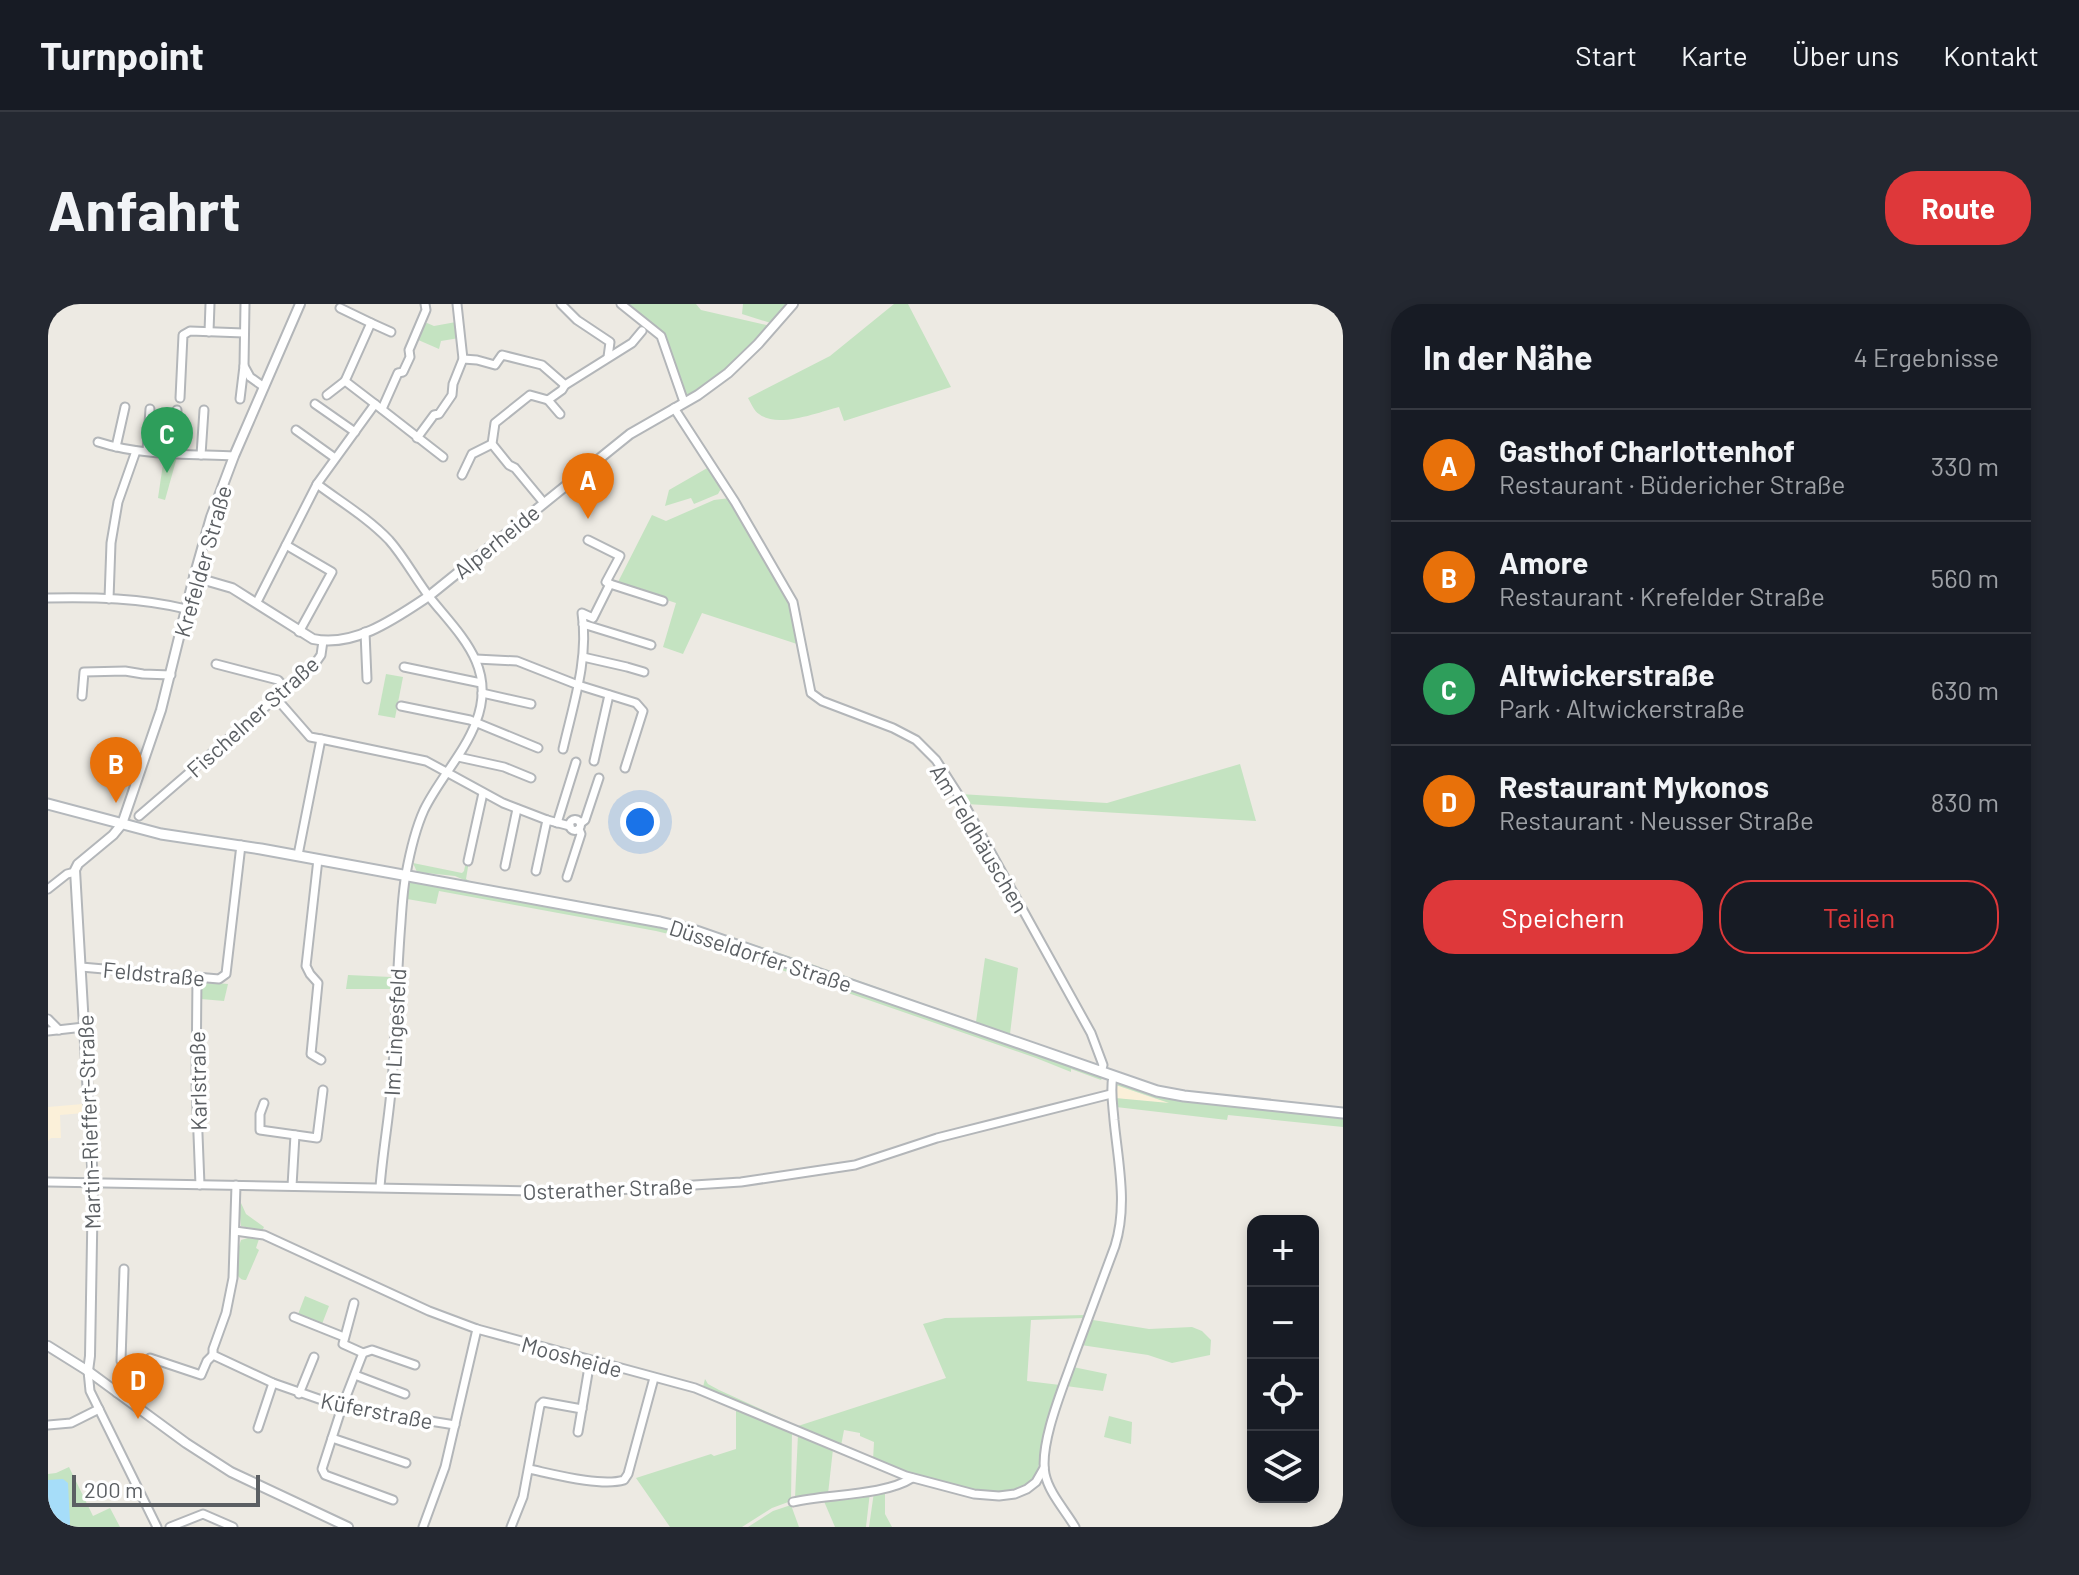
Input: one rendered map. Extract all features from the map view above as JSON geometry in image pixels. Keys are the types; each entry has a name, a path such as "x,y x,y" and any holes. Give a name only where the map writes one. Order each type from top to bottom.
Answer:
{"main road":[{"name":"Düsseldorfer Straße","path":"48,804 161,834 298,855 696,931 1157,1091 1343,1113"}],"street":[{"path":"209,332 210,304"},
{"path":"240,399 245,304"},
{"name":"Krefelder Straße","path":"122,824 161,710 211,517 300,304"},
{"path":"257,602 317,484 378,406 398,373 403,372 426,310 425,304"},
{"path":"417,438 452,395 463,359 457,304"},
{"path":"621,304 661,336 684,402"},
{"name":"Alperheide","path":"385,623 429,596 630,434 698,395 735,367 793,304"},
{"path":"560,305 622,349"},
{"path":"340,308 391,332"},
{"path":"327,395 345,381 371,323"},
{"path":"180,398 183,335 190,331 244,333"},
{"path":"548,400 565,385 632,343 642,331"},
{"path":"608,357 610,342"},
{"path":"463,359 495,365 502,355 542,365 565,385"},
{"path":"244,366 250,377 264,387"},
{"path":"345,381 443,457"},
{"path":"544,503 492,444 495,423 530,395 548,400 560,414"},
{"path":"315,404 355,432"},
{"path":"116,447 125,407"},
{"name":"Am Feldhäuschen","path":"674,408 735,502 793,602 811,693 822,701 916,740 936,760 963,802 1091,1033 1103,1065 1101,1072"},
{"path":"147,451 150,409"},
{"path":"174,453 177,410"},
{"path":"201,455 204,410"},
{"path":"296,430 335,458"},
{"path":"98,442 136,451 234,456"},
{"path":"462,475 472,454 492,444"},
{"path":"109,599 111,543 118,502 136,451"},
{"path":"317,484 382,533 463,635 476,659 517,661 636,703 643,711 625,768"},
{"path":"588,540 620,556 606,582 663,601"},
{"path":"286,545 332,572 299,632"},
{"path":"194,577 232,588 299,632 323,641"},
{"path":"563,749 583,657 582,613 593,618 610,584"},
{"path":"48,598 161,603 186,609"},
{"name":"Fischelner Straße","path":"139,816 314,665 321,655 323,641 347,640 385,623"},
{"path":"583,624 651,645"},
{"path":"365,632 367,679"},
{"path":"583,657 644,672"},
{"name":"Im Lingesfeld","path":"380,1187 393,1071 395,986 406,875 415,831 476,724 482,693 476,659"},
{"path":"216,664 278,680 286,689"},
{"path":"404,667 481,683"},
{"path":"82,696 84,672 125,671 171,675"},
{"path":"482,693 531,704"},
{"path":"594,761 609,695"},
{"path":"276,698 310,737 426,761 517,809 570,826 573,820 579,820 581,834 567,877"},
{"path":"401,706 470,720 538,748"},
{"path":"298,855 321,739"},
{"path":"458,757 504,767 531,778"},
{"path":"557,823 576,762"},
{"path":"580,826 585,820 599,778"},
{"path":"468,861 483,793"},
{"path":"505,866 517,809"},
{"path":"536,871 547,820"},
{"path":"48,889 67,874 75,872 77,865 122,824"},
{"name":"Feldstraße","path":"81,967 219,979 226,974 241,845"},
{"path":"318,859 306,966 318,983 311,1054 321,1060"},
{"name":"Martin-Rieffert-Straße","path":"75,872 93,1183 88,1371"},
{"name":"Karlstraße","path":"197,977 196,1084 200,1185"},
{"path":"48,1019 59,1030"},
{"path":"48,1031 84,1027"},
{"path":"1075,1527 1048,1483 1044,1468 1053,1419 1121,1224 1121,1191 1111,1094 1113,1076"},
{"path":"264,1103 260,1130 317,1138 323,1090"},
{"name":"Osterather Straße","path":"48,1182 585,1192 754,1181 855,1165 933,1139 1111,1094"},
{"path":"292,1186 295,1135"},
{"path":"150,1358 201,1375 213,1355 233,1278 236,1185"},
{"name":"Moosheide","path":"235,1231 264,1235 429,1311 477,1329 695,1388 912,1478 974,1494 999,1496 1027,1489 1036,1482 1044,1468"},
{"path":"117,1393 123,1383 124,1269"},
{"path":"354,1303 343,1344 363,1353 372,1350 415,1365"},
{"path":"294,1317 344,1337"},
{"path":"423,1527 445,1467 477,1329"},
{"path":"48,1346 231,1472 348,1527"},
{"path":"363,1353 322,1469 325,1475 393,1500"},
{"name":"Küferstraße","path":"213,1355 299,1394 342,1407 455,1425"},
{"name":"Küferstraße","path":"299,1394 314,1357"},
{"path":"578,1432 590,1361"},
{"path":"88,1371 89,1388 157,1527"},
{"path":"355,1375 405,1394"},
{"path":"529,1469 610,1482 620,1482 626,1478 654,1378"},
{"path":"258,1428 273,1383"},
{"path":"511,1527 523,1497 540,1405 543,1402 582,1409"},
{"path":"48,1425 71,1423 99,1409"},
{"path":"332,1438 406,1463"},
{"path":"793,1502 880,1488 912,1478"},
{"path":"170,1527 203,1514 233,1527"}],"shaded area":[{"path":"1116,1085 1153,1098 1176,1104 1114,1098"},
{"path":"83,1104 84,1113 60,1115 61,1138 48,1141 48,1107"}],"green space":[{"path":"625,304 696,304 701,310 771,326 725,372 689,396 683,393 668,347"},
{"path":"743,304 790,304 774,324 742,314"},
{"path":"894,304 908,304 951,387 844,421 839,407 787,420 767,418 756,411 748,398 830,356"},
{"path":"456,322 459,338 441,341 439,349 416,339 422,325"},
{"path":"164,457 177,457 165,500 158,498"},
{"path":"709,467 722,487 718,494 694,504 691,498 665,506 669,490"},
{"path":"730,498 791,604 800,645 702,613 683,654 663,647 676,603 617,584 652,515 666,521 714,500"},
{"path":"386,674 403,677 395,718 378,715"},
{"path":"915,742 934,761 952,789 931,760"},
{"path":"1240,764 1256,821 966,804 960,794 1107,803"},
{"path":"970,817 978,830 1047,957 985,843"},
{"path":"466,861 469,861 466,879 471,882 696,925 820,967 818,969 715,933 478,886 455,876 417,872 413,863 462,873"},
{"path":"411,881 689,933 1103,1076 1101,1080 1071,1069 1071,1072 698,941 439,891 436,904 407,899"},
{"path":"985,958 1018,968 1010,1034 1076,1058 825,969 976,1022"},
{"path":"348,975 391,977 390,989 346,989"},
{"path":"202,984 228,984 224,1001 201,999"},
{"path":"1063,986 1089,1034 1100,1066 1099,1066"},
{"path":"1123,1083 1343,1117 1343,1127 1228,1115 1227,1120 1116,1107 1115,1098 1169,1103 1116,1085"},
{"path":"241,1203 246,1214 264,1227 262,1231 241,1226"},
{"path":"259,1239 256,1248 259,1250 244,1280 238,1275 237,1260 241,1240"},
{"path":"305,1296 329,1306 322,1324 297,1317"},
{"path":"1086,1315 1084,1318 1031,1320 1027,1381 1060,1385 1037,1472 1025,1486 1005,1492 967,1490 905,1472 873,1460 874,1442 860,1436 860,1433 844,1430 841,1446 703,1387 705,1379 719,1390 798,1426 946,1378 923,1324 945,1318"},
{"path":"1093,1320 1149,1329 1192,1327 1211,1340 1210,1355 1172,1363 1148,1355 1081,1345"},
{"path":"1073,1367 1107,1374 1103,1391 1066,1386"},
{"path":"736,1408 792,1431 791,1501 772,1508 742,1527 670,1527 636,1478 736,1449"},
{"path":"1109,1416 1132,1422 1131,1444 1104,1437"},
{"path":"798,1434 833,1449 828,1494 795,1498"},
{"path":"69,1467 93,1516 110,1508 120,1527 69,1527 58,1480 48,1480 48,1474"},
{"path":"885,1489 885,1514 892,1527 869,1527 874,1492"},
{"path":"870,1492 866,1527 835,1527 823,1499"},
{"path":"791,1505 799,1527 748,1527 773,1511"}],"water":[{"path":"63,1479 68,1483 69,1527 48,1527 48,1480"}],"place":[{"name":"Altwickerstraße","path":"167,473"},
{"name":"Gasthof Charlottenhof","path":"588,519"},
{"name":"Amore","path":"116,803"},
{"name":"Restaurant Mykonos","path":"138,1419"}]}
